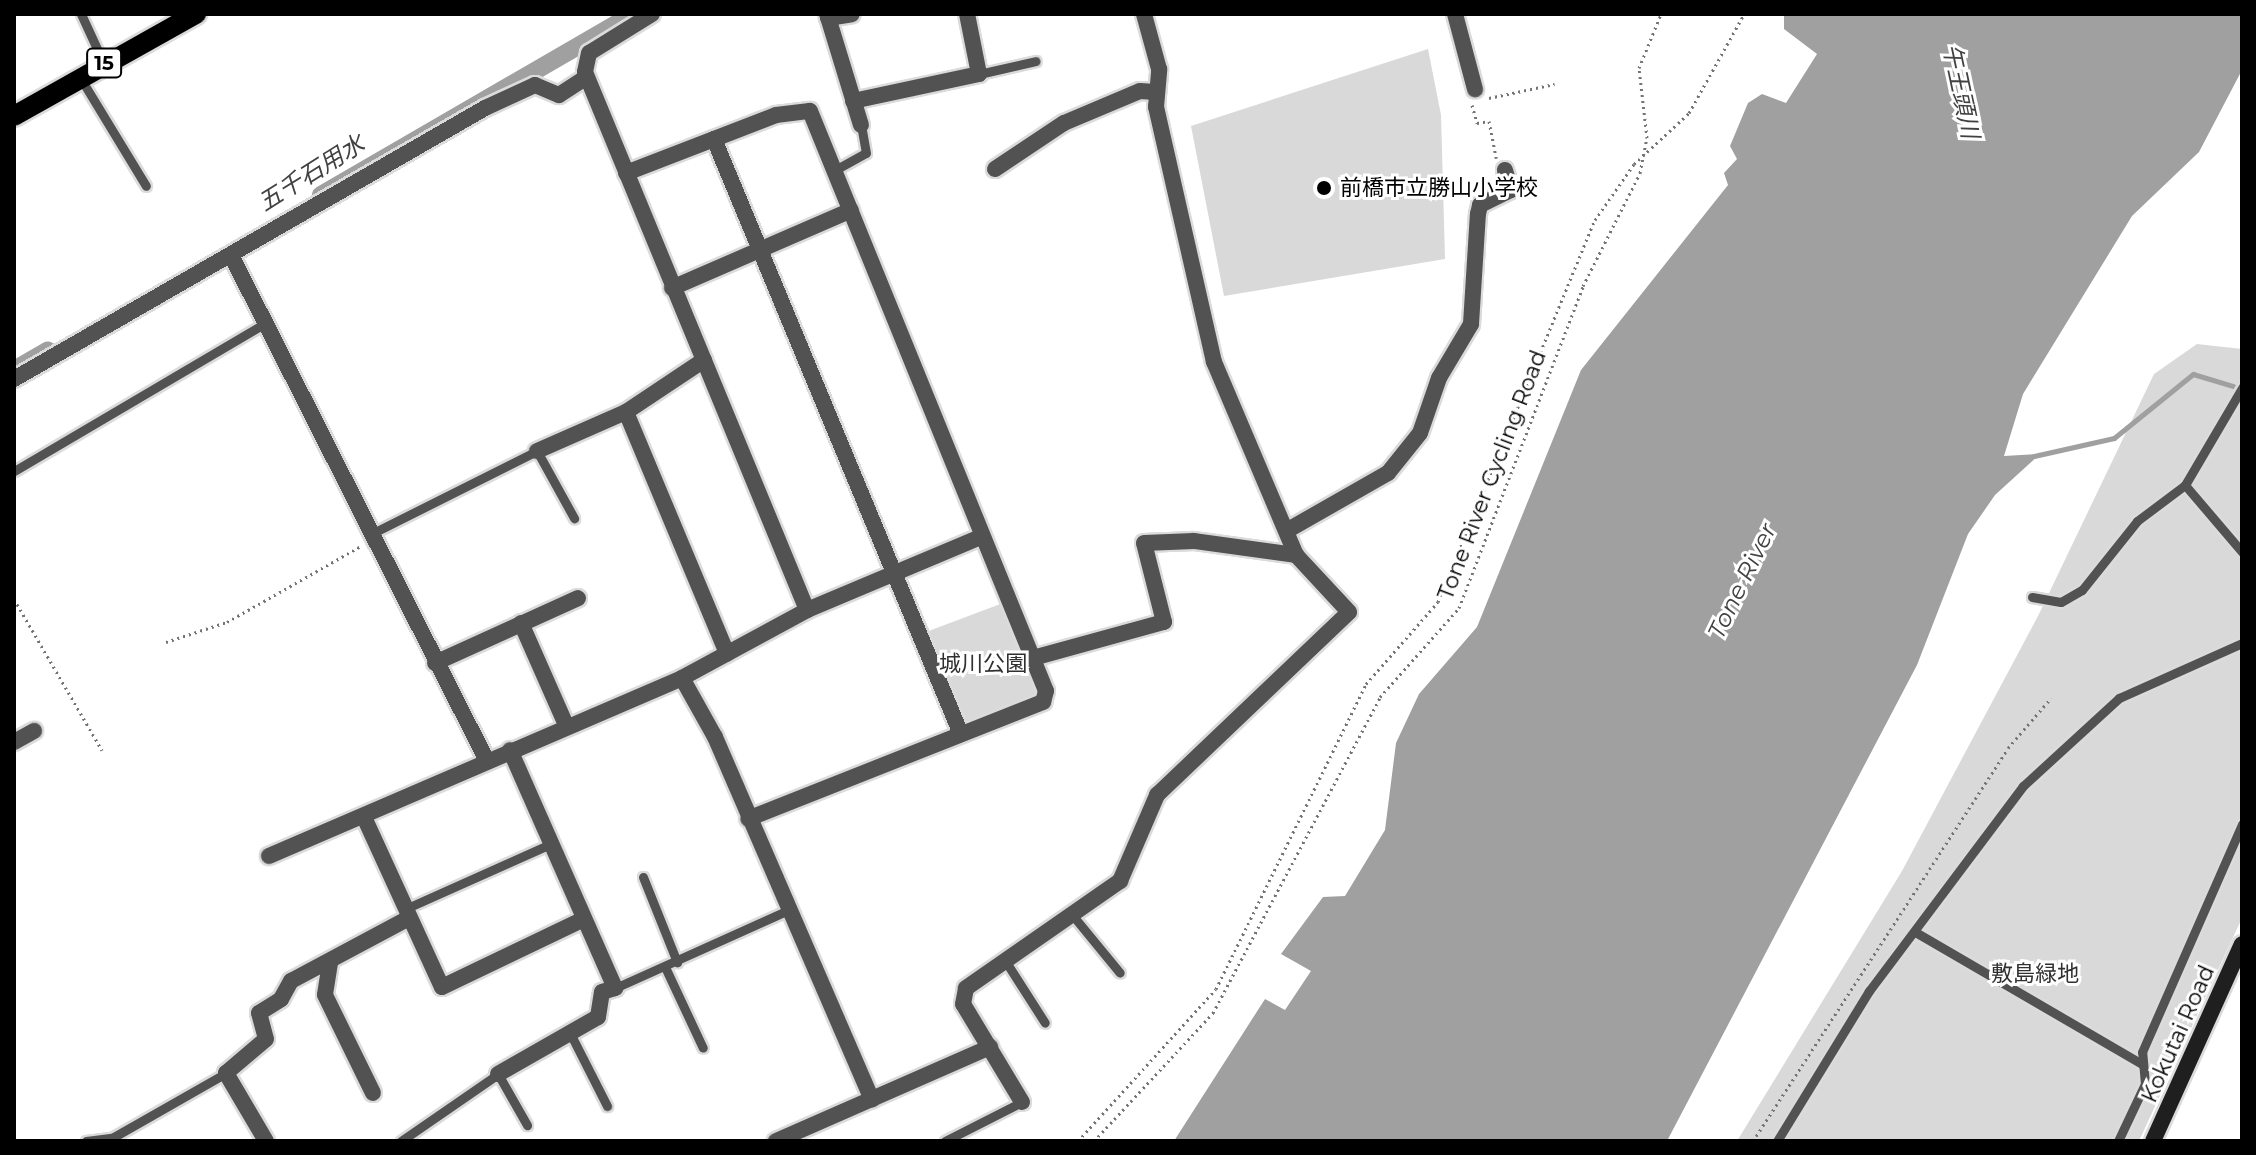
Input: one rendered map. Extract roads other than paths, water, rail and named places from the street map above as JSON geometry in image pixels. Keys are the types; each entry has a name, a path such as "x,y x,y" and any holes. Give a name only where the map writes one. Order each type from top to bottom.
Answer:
{"main road":[{"name":"15","path":"14,116 196,14"}],"street":[{"path":"652,14 589,53 587,77 807,610"},
{"path":"852,14 828,16 861,125"},
{"path":"853,101 979,74 967,14"},
{"path":"1022,1102 961,997 1006,962 1074,917 1124,876 1157,795 1346,617 1348,607 1296,555 1204,333 1155,92 1159,69 1144,14"},
{"path":"1455,14 1475,89"},
{"path":"14,379 233,259 485,108 535,85 559,95 587,77"},
{"path":"995,169 1064,123 1140,91 1155,92"},
{"path":"626,173 804,106 835,170 981,537 1046,691 1043,702 748,819"},
{"path":"714,139 763,247 961,734"},
{"path":"1288,530 1388,473 1420,433 1439,378 1471,324 1478,214 1480,205 1511,190 1505,170"},
{"path":"672,288 851,210"},
{"path":"233,259 487,761"},
{"path":"537,451 626,412 704,360"},
{"path":"626,412 727,654"},
{"path":"269,856 364,817 566,725 682,678 807,610 981,537"},
{"path":"1033,658 1164,622 1144,543 1194,541 1296,555"},
{"path":"435,663 578,598"},
{"path":"521,623 566,725"},
{"path":"682,678 872,1099"},
{"path":"14,742 34,731"},
{"path":"498,1074 598,1017 602,992 615,988 582,920 510,750"},
{"path":"364,817 438,983 449,988 582,920"},
{"path":"266,1141 226,1073 266,1039 259,1013 281,999 283,987 330,963 407,914"},
{"name":"Kokutai Road","path":"2153,1141 2242,944"},
{"path":"330,963 325,995 373,1093"},
{"path":"776,1141 990,1047"}],"lane":[{"path":"81,14 104,64"},
{"path":"979,74 1036,61"},
{"path":"80,77 146,186"},
{"path":"835,170 866,153 861,125"},
{"path":"14,471 264,324"},
{"path":"2032,597 2071,598 2137,521 2185,485 2242,388"},
{"path":"374,536 537,451 574,518"},
{"path":"2185,485 2242,552"},
{"path":"1777,1141 1869,991 1917,933 2023,786 2079,728 2143,683 2242,643"},
{"path":"2118,1141 2145,1084 2142,1064 2242,824"},
{"path":"407,914 550,844"},
{"path":"643,877 677,962"},
{"path":"615,988 786,911"},
{"path":"1074,917 1120,973"},
{"path":"1917,933 2142,1064"},
{"path":"1006,962 1045,1023"},
{"path":"665,967 703,1048"},
{"path":"570,1033 607,1106"},
{"path":"86,1141 112,1138 226,1073"},
{"path":"401,1141 498,1074 527,1125"},
{"path":"945,1141 1022,1102"}],"water":[{"path":"1784,14 2242,14 2242,70 2199,152 2132,216 2023,394 2004,456 2040,454 1995,495 1968,534 1917,665 1667,1141 1174,1141 1265,999 1285,1010 1311,971 1281,954 1323,897 1345,896 1385,830 1396,743 1419,694 1477,627 1581,370 1728,185 1724,173 1737,159 1730,146 1748,103 1762,94 1786,103 1817,54 1784,29"}],"waterway":[{"name":"五千石用水","path":"321,195 633,14"},
{"name":"五千石用水","path":"14,370 48,350"},
{"path":"2034,456 2114,438 2193,374 2233,386"}],"place":[{"name":"前橋市立勝山小学校","path":"1324,188"}],"water label":[{"name":"午王頭川","path":"1961,91"},
{"name":"Tone River","path":"1742,581"}],"park label":[{"name":"城川公園","path":"983,664"},
{"name":"敷島緑地","path":"2035,974"}]}
